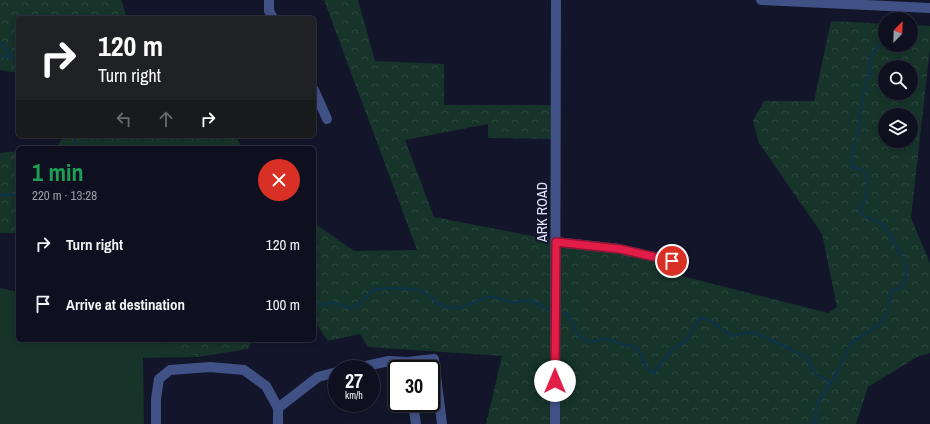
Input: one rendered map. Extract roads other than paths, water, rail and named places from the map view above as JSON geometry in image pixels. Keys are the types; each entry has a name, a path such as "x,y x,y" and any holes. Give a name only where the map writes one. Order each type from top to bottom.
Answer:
{"street":[{"path":"269,0 269,11 271,16"},
{"name":"ARK ROAD","path":"555,424 556,0"},
{"path":"761,0 930,8"},
{"path":"316,94 327,119"},
{"path":"556,242 620,249 672,261"},
{"path":"156,424 156,399 159,379 170,370 210,367 244,370 266,386 278,408 278,424"},
{"path":"278,408 318,377 328,374"},
{"path":"440,408 442,424"},
{"path":"414,412 416,424"}],"waterway":[{"path":"0,42 16,62"},
{"path":"816,424 817,404 838,371 850,344 880,325 888,311 890,292 901,288 906,276 906,269 902,256 886,228 881,223 867,218 860,212 866,197 867,177 862,170 853,167 851,159 860,123 865,85 871,71 870,60 878,47"},
{"path":"0,56 11,57"},
{"path":"74,138 76,146"},
{"path":"0,195 16,194"},
{"path":"316,303 323,305 332,302 350,308 358,304 375,289 404,288 421,291 439,304 448,307 458,308 487,297 496,297 511,302 527,300 532,301 548,310"},
{"path":"564,312 572,320 577,334 584,340 591,342 609,339 637,348 646,367 652,373 655,372 673,349 687,340 697,321 702,318 711,321 730,335 733,336 744,333 754,333 791,349 806,358 816,374 831,383"},
{"path":"812,424 815,417"}]}
